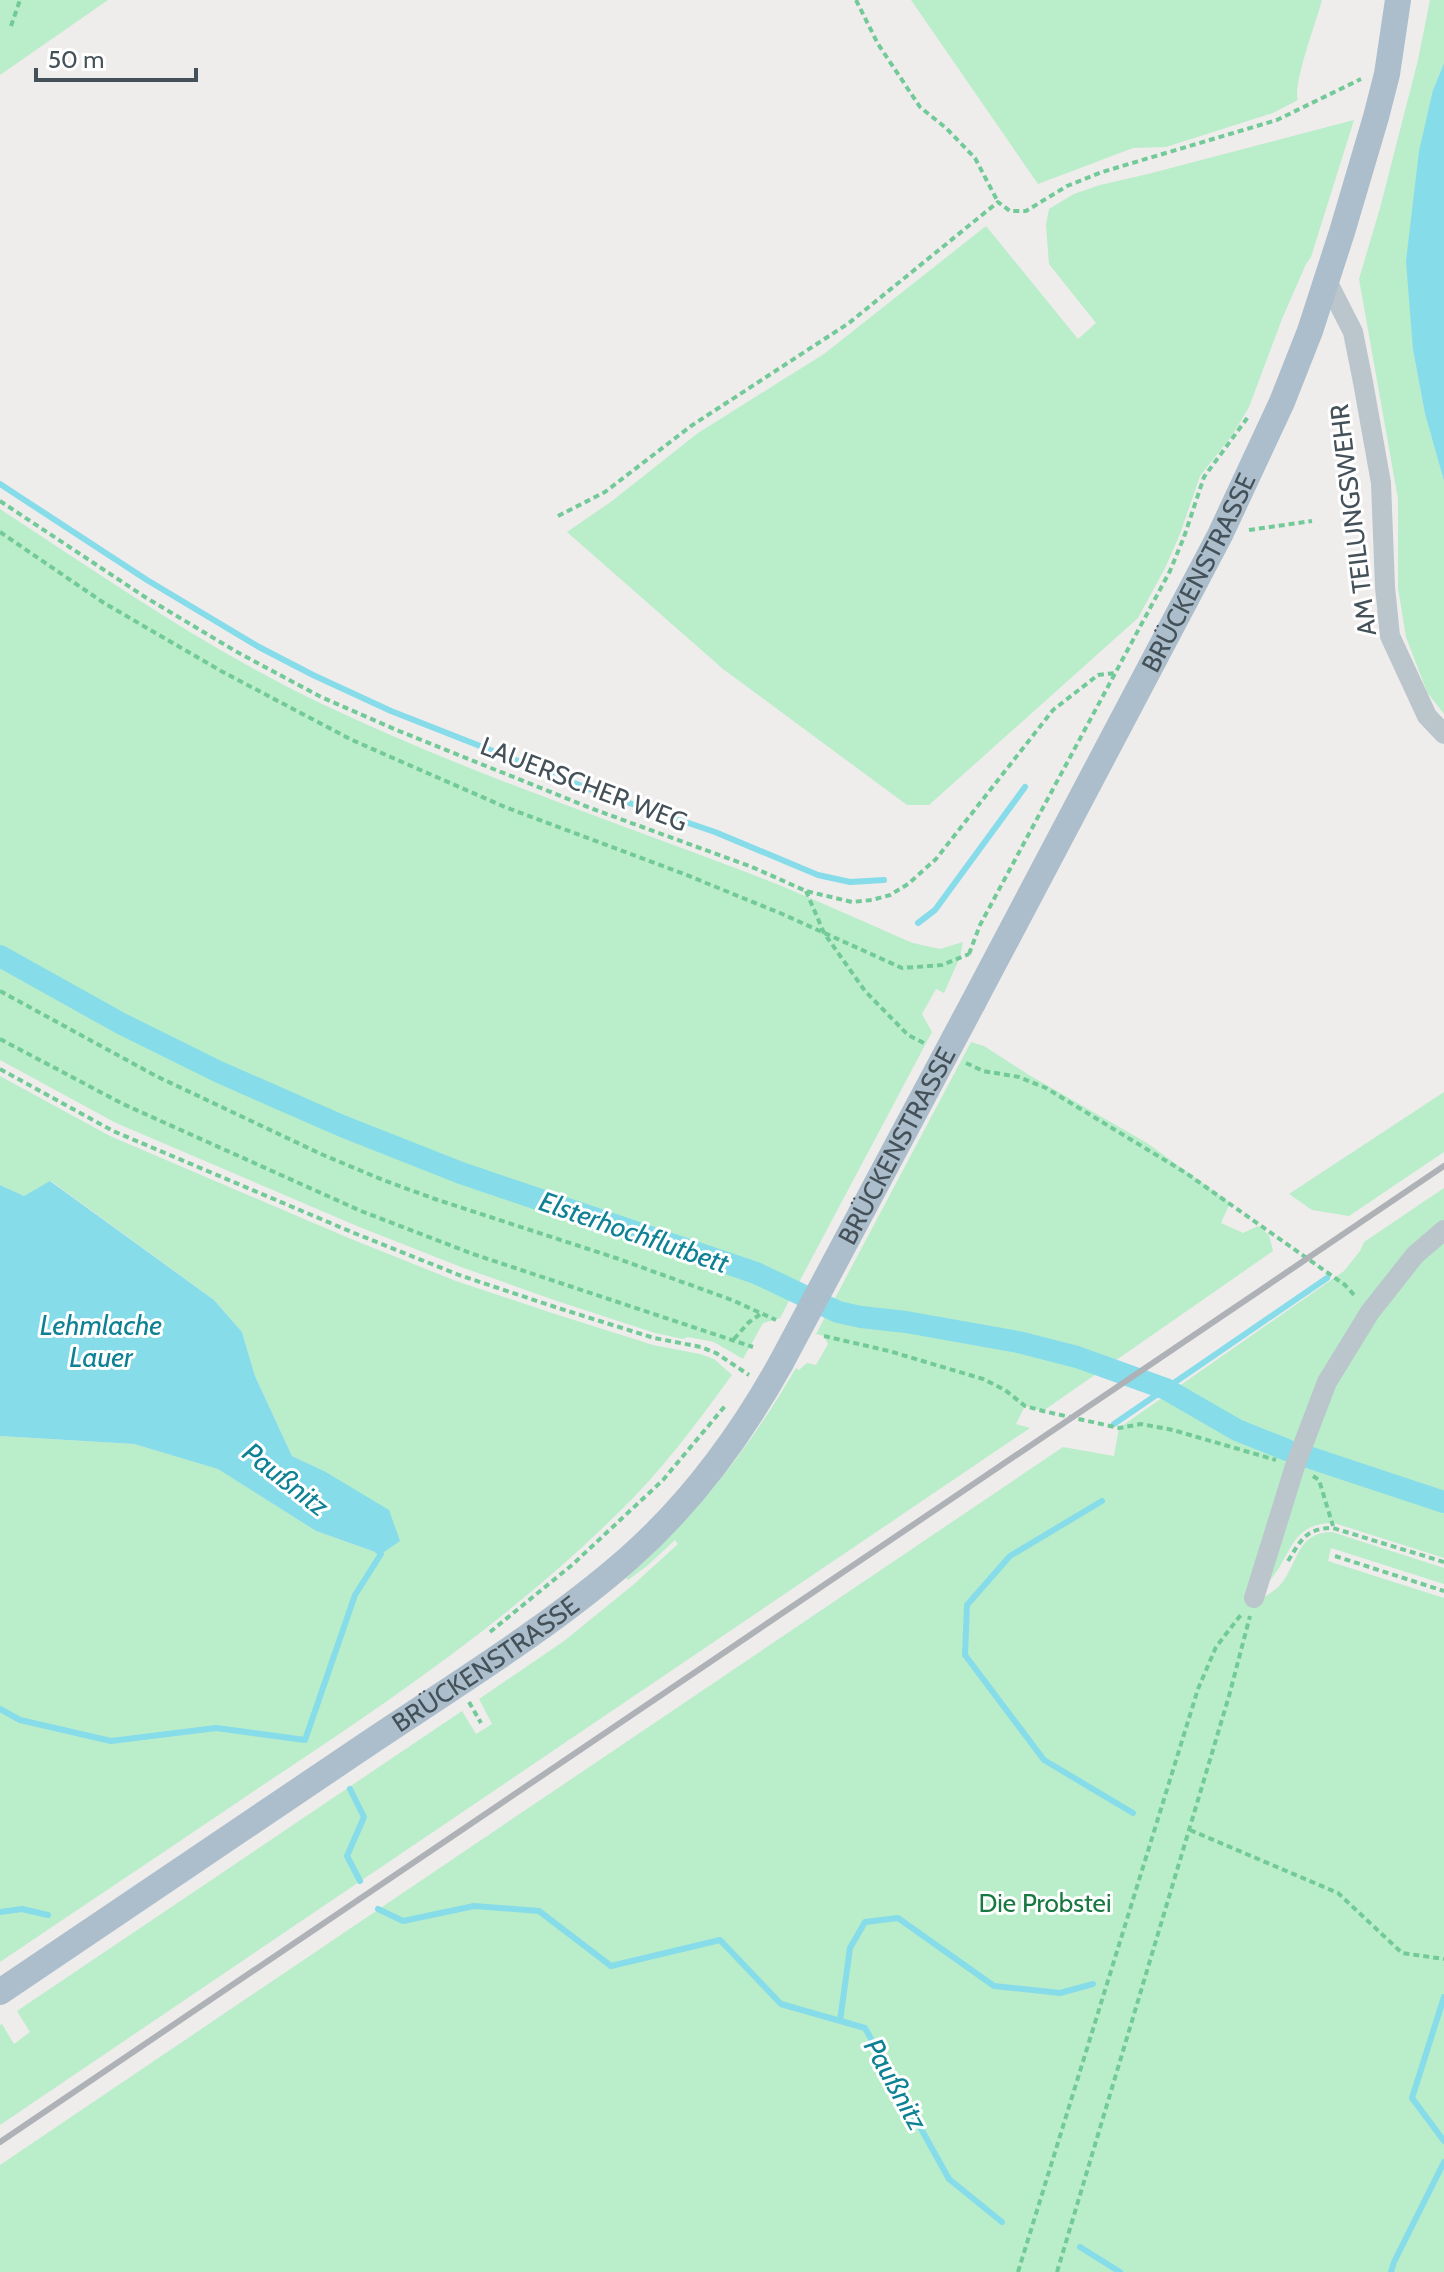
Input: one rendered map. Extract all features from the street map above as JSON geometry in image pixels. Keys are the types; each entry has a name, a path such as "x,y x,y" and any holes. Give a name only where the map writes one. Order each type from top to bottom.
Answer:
{"main road":[{"name":"BRÜCKENSTRASSE","path":"0,1992 593,1588 660,1527 717,1463 747,1421 768,1364 973,1003 1227,522 1282,402 1310,331 1342,232 1387,74 1398,0"}],"lane":[{"name":"AM TEILUNGSWEHR","path":"1326,279 1353,332 1363,382 1381,483 1390,636 1427,716 1444,734"},
{"path":"1254,1598 1295,1466 1327,1382 1370,1312 1415,1255 1444,1230"}],"path":[{"path":"11,26 20,0"},
{"path":"856,0 878,44 920,107 975,158 998,202 1010,211 1026,211 1067,186 1102,172 1277,120 1363,78 1387,74"},
{"path":"558,516 605,492 691,426 849,323 998,202"},
{"path":"964,968 980,925 1170,571 1204,477 1252,410"},
{"name":"LAUERSCHER WEG","path":"0,501 145,597 321,697 504,774 831,898 862,901 890,895 908,884 936,859 1053,710 1098,675 1115,673"},
{"path":"0,532 104,603 221,671 352,740 505,807 684,874 902,968 942,965 969,954"},
{"path":"806,891 824,933 865,991 908,1035 933,1047"},
{"path":"0,991 156,1076 333,1159 422,1194 616,1258 776,1320"},
{"path":"0,1039 123,1104 361,1211 473,1254 753,1347"},
{"path":"958,1059 983,1071 1019,1077 1046,1088 1173,1165 1345,1285 1370,1312"},
{"path":"0,1069 113,1131 354,1233 459,1275 555,1307 654,1338 701,1347 749,1375"},
{"path":"734,1339 762,1313"},
{"path":"824,1336 889,1351 983,1379 1005,1390 1025,1406 1043,1411 1119,1428 1141,1424 1173,1430 1295,1466 1319,1480 1333,1528"},
{"path":"741,1385 749,1375 768,1364"},
{"path":"487,1634 572,1565 663,1480 726,1405"},
{"path":"1282,1571 1301,1539 1317,1528 1333,1528 1444,1562"},
{"path":"1335,1556 1444,1591"},
{"path":"1057,2272 1190,1830 1254,1598"},
{"path":"1018,2272 1198,1689 1216,1647 1254,1598"},
{"path":"472,1708 481,1723"},
{"path":"1190,1830 1338,1893 1402,1953 1444,1959"}],"green space":[{"path":"0,0 108,0 0,75"},
{"path":"911,0 1322,0 1302,67 1298,100 1273,113 1166,147 1133,148 1038,184"},
{"path":"1430,0 1444,0 1444,63 1433,90 1413,350 1425,414 1444,481 1444,714 1427,692 1406,637 1398,588 1398,499 1359,279 1418,60"},
{"path":"1354,120 1311,257 1282,319 1249,407 1233,434 1200,476 1180,534 1138,618 929,805 907,805 723,669 567,532 698,433 824,354 986,226 1078,339 1096,323 1049,264 1046,225 1049,209 1074,194 1100,185"},
{"name":"Elsterhochflutbett","path":"0,509 197,636 278,682 372,727 531,792 767,880 913,943 940,949 963,942 960,957 944,993 936,989 922,1014 932,1032 780,1318 763,1323 743,1359 714,1342 655,1333 461,1267 357,1226 116,1123 0,1060"},
{"path":"971,1042 984,1046 1147,1143 1230,1203 1221,1223 1243,1233 1258,1226 1269,1235 1273,1251 1043,1411 1025,1406 1016,1424 1030,1428 0,2125 0,2025 14,2044 30,2032 17,2011 462,1711 476,1734 492,1724 479,1699 564,1641 678,1544 675,1540 647,1566 628,1580 626,1578 675,1531 720,1480 760,1426 796,1368 799,1370 807,1363 816,1365 828,1344 824,1336 816,1334"},
{"path":"0,1076 110,1136 351,1239 456,1281 552,1313 653,1345 700,1354 714,1359 732,1375 677,1448 632,1499 576,1553 492,1624 358,1721 0,1962 0,1436 134,1444 219,1469 316,1531 381,1554 324,1471 292,1456 255,1376 242,1332 214,1300 51,1181 24,1196 0,1185"},
{"path":"1444,1092 1444,1152 1349,1216 1312,1210 1289,1194"},
{"name":"Die Probstei","path":"1444,1188 1444,1220 1337,1351 1260,1600 1281,1584 1305,1543 1320,1534 1332,1532 1444,1568 1444,1584 1331,1548 1328,1561 1444,1598 1444,2272 0,2272 0,2165 1063,1447 1114,1456 1119,1428 1344,1271 1364,1242"},
{"path":"1444,1239 1444,1558 1334,1523 1318,1525 1298,1536 1264,1586 1299,1472 1347,1358 1420,1259"}],"water":[{"path":"1444,63 1444,481 1425,414 1413,350 1406,261 1419,151 1433,90"},
{"name":"Lehmlache Lauer","path":"50,1181 214,1300 242,1332 255,1376 292,1456 324,1471 389,1510 400,1541 381,1554 316,1531 218,1469 134,1444 0,1436 0,1185 24,1196"}],"waterway":[{"path":"0,484 147,580 259,647 391,711 597,792 715,832 818,875 850,882 884,880"},
{"path":"918,923 935,910 1025,787"},
{"name":"Elsterhochflutbett","path":"0,956 122,1024 219,1072 342,1126 461,1173 756,1273 838,1312 1018,1342 1077,1357 1166,1389 1237,1430 1287,1450"},
{"path":"1114,1424 1327,1278"},
{"name":"Elsterhochflutbett","path":"1308,1457 1444,1502"},
{"path":"1102,1501 1010,1556 967,1605 965,1655 1044,1760 1133,1813"},
{"path":"0,1709 20,1720 111,1741 216,1728 305,1740 355,1595 381,1554 377,1550"},
{"name":"Paußnitz","path":"350,1789 364,1817 347,1856 360,1881"},
{"name":"Paußnitz","path":"378,1909 403,1921 474,1906 539,1911 611,1966 720,1940 781,2004 865,2028 949,2179 1002,2222"},
{"path":"0,1912 22,1909 48,1915"},
{"path":"840,2021 850,1948 865,1922 898,1918 994,1986 1060,1993 1093,1984"},
{"path":"1444,1997 1412,2098 1444,2141"},
{"path":"1391,2272 1444,2162"},
{"name":"Paußnitz","path":"1080,2247 1120,2272"}],"railway":[{"path":"0,2142 1444,1166"}]}
